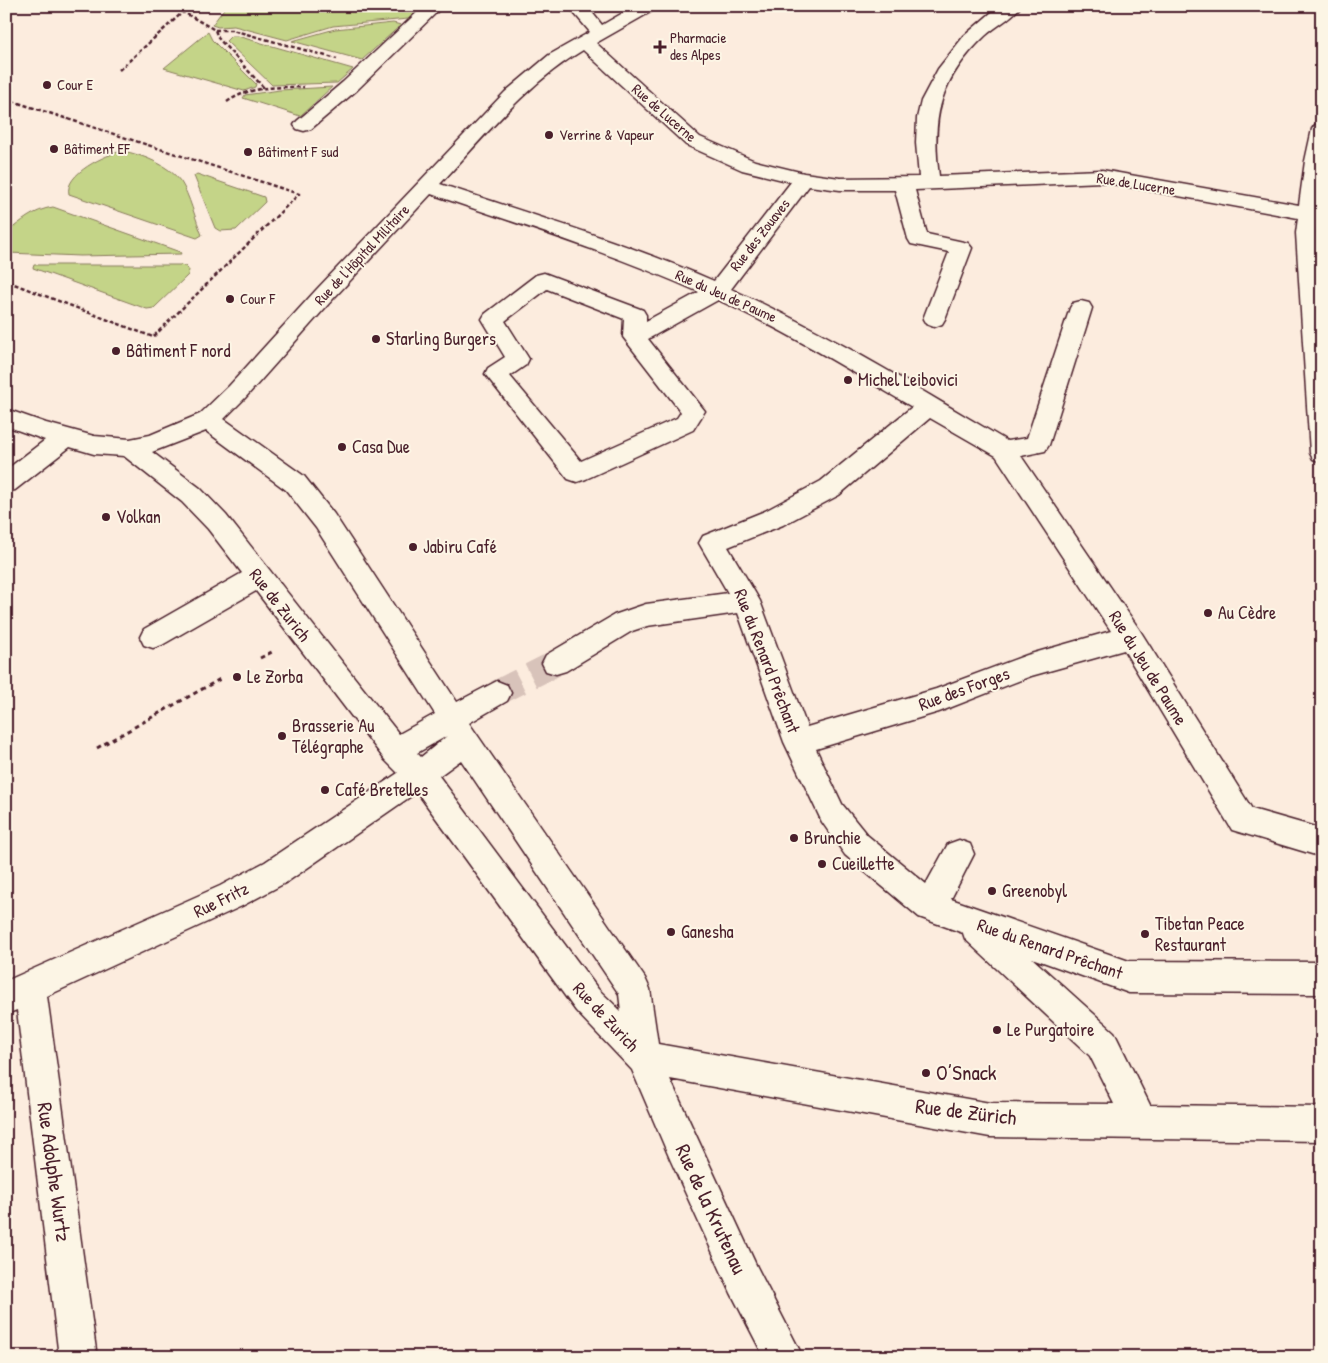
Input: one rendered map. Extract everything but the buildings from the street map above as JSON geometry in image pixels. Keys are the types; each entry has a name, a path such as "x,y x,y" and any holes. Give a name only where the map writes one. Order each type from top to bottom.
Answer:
{"street":[{"path":"304,125 350,86 434,6"},
{"name":"Rue de Lucerne","path":"577,6 593,38 693,141 749,166 804,179 840,184 903,184 1102,176 1308,213"},
{"name":"Rue de l'Hôpital Militaire","path":"6,417 64,438 94,446 130,448 155,443 208,420 237,392 325,294 512,96 555,59 648,6"},
{"path":"930,183 925,140 927,117 932,95 972,37 1012,6"},
{"path":"1322,129 1315,161 1306,233 1322,453"},
{"name":"Rue des Zouaves","path":"718,291 804,179"},
{"path":"903,184 918,239 961,248 934,319"},
{"name":"Rue du Jeu de Paume","path":"426,186 610,248 718,291 768,314 820,342 1004,450 1130,637 1242,820 1322,843"},
{"path":"544,280 635,315 634,337 693,411 685,424 577,473 496,374 518,359 493,319 544,280"},
{"path":"634,337 718,291"},
{"path":"1004,450 1037,445 1082,308"},
{"name":"Rue du Renard Prêchant","path":"930,405 830,488 774,518 712,542 746,601 798,742 832,813 856,845 930,907 1129,977 1322,978"},
{"name":"Rue de Zurich","path":"208,420 295,483 325,521 459,730 633,988 644,1058"},
{"path":"6,483 64,438"},
{"name":"Rue de Zurich","path":"130,448 191,495 216,522 395,751 420,774 587,1000 644,1058"},
{"path":"153,637 258,577"},
{"path":"556,663 623,623 646,615 746,601"},
{"name":"Rue des Forges","path":"798,742 939,700 1027,666 1130,637"},
{"path":"420,774 459,730 497,693"},
{"path":"395,751 459,730"},
{"name":"Rue Fritz","path":"18,993 232,896 276,872 420,774"},
{"path":"930,907 958,854"},
{"path":"966,920 1102,1044 1141,1122"},
{"name":"Rue Adolphe Wurtz","path":"18,993 78,1357"},
{"name":"Rue de Zürich","path":"644,1058 990,1120 1322,1124"},
{"name":"Rue de la Krutenau","path":"644,1058 686,1156 744,1280 784,1357"}],"path":[{"path":"119,70 190,6"},
{"path":"183,12 215,30 232,30 369,68"},
{"path":"215,30 218,38 265,88"},
{"path":"227,102 236,94 265,88 350,86"},
{"path":"6,99 300,194 153,337 6,281"},
{"path":"97,748 222,678"}],"green space":[{"path":"226,6 422,6 408,19 333,26 287,40 234,26 218,27 212,25"},
{"path":"393,23 401,25 362,60 292,41 335,29"},
{"path":"208,32 212,40 256,84 255,87 244,91 164,68"},
{"path":"231,36 237,36 353,69 337,83 272,85 226,41"},
{"path":"332,87 300,116 243,98 245,95 280,90"},
{"path":"123,151 155,162 176,176 187,193 202,235 197,238 69,194 69,187 79,172 107,156"},
{"path":"197,174 264,197 265,202 236,230 220,231 215,228 194,176"},
{"path":"53,207 180,252 181,254 80,256 8,253 6,250 6,233 34,213"},
{"path":"34,265 180,265 185,266 189,270 188,275 154,308 147,309 33,268"}],"tunnel":[{"path":"497,693 556,663"}],"place":[{"name":"Pharmacie des Alpes","path":"660,47"},
{"name":"Cour E","path":"47,85"},
{"name":"Verrine & Vapeur","path":"549,135"},
{"name":"Bâtiment EF","path":"54,149"},
{"name":"Bâtiment F sud","path":"248,152"},
{"name":"Cour F","path":"230,299"},
{"name":"Starling Burgers","path":"376,339"},
{"name":"Bâtiment F nord","path":"116,351"},
{"name":"Michel Leibovici","path":"848,380"},
{"name":"Casa Due","path":"342,447"},
{"name":"Volkan","path":"106,517"},
{"name":"Jabiru Café","path":"413,547"},
{"name":"Au Cèdre","path":"1208,613"},
{"name":"Le Zorba","path":"237,677"},
{"name":"Brasserie Au Télégraphe","path":"282,736"},
{"name":"Café Bretelles","path":"325,790"},
{"name":"Brunchie","path":"794,838"},
{"name":"Cueillette","path":"822,864"},
{"name":"Greenobyl","path":"992,891"},
{"name":"Ganesha","path":"671,932"},
{"name":"Tibetan Peace Restaurant","path":"1145,934"},
{"name":"Le Purgatoire","path":"997,1030"},
{"name":"O’Snack","path":"926,1073"}]}
